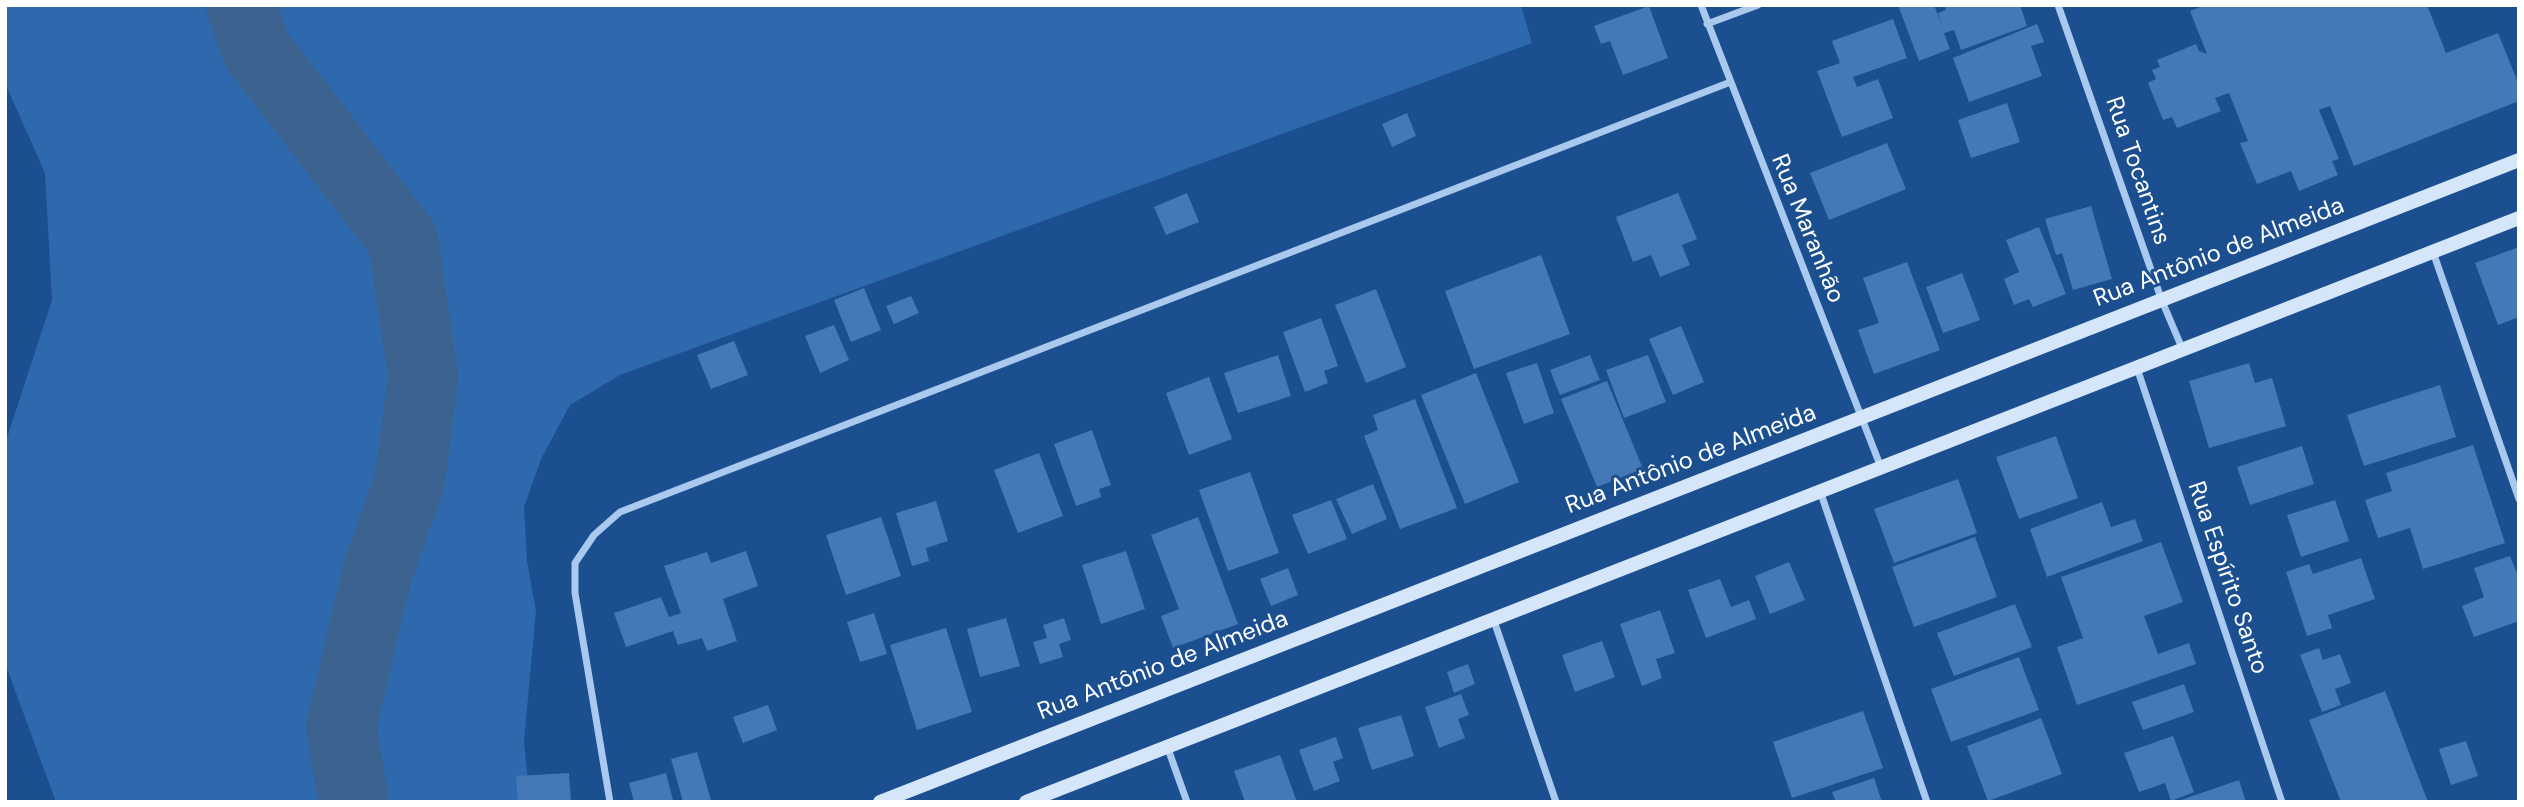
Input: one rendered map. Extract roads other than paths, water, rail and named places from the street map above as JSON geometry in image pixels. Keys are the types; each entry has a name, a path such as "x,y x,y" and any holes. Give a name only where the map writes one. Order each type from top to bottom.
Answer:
{"street":[{"name":"Rua Maranhão","path":"1701,5 1728,83 1880,465"},
{"path":"1707,24 1758,5"},
{"name":"Rua Tocantins","path":"2058,5 2162,301 2182,348"},
{"path":"610,802 575,593 575,563 594,534 621,512 1728,83"},
{"name":"Rua Antônio de Almeida","path":"880,802 2519,160"},
{"path":"1026,802 1880,465 2519,218"},
{"path":"2432,251 2519,499"},
{"name":"Rua Espírito Santo","path":"2136,366 2282,802"},
{"path":"1819,489 1927,802"},
{"path":"1493,618 1556,802"},
{"path":"1167,746 1187,802"}],"waterway":[{"path":"241,5 256,49 403,240 423,376 410,480 378,570 341,726 354,802"}]}
